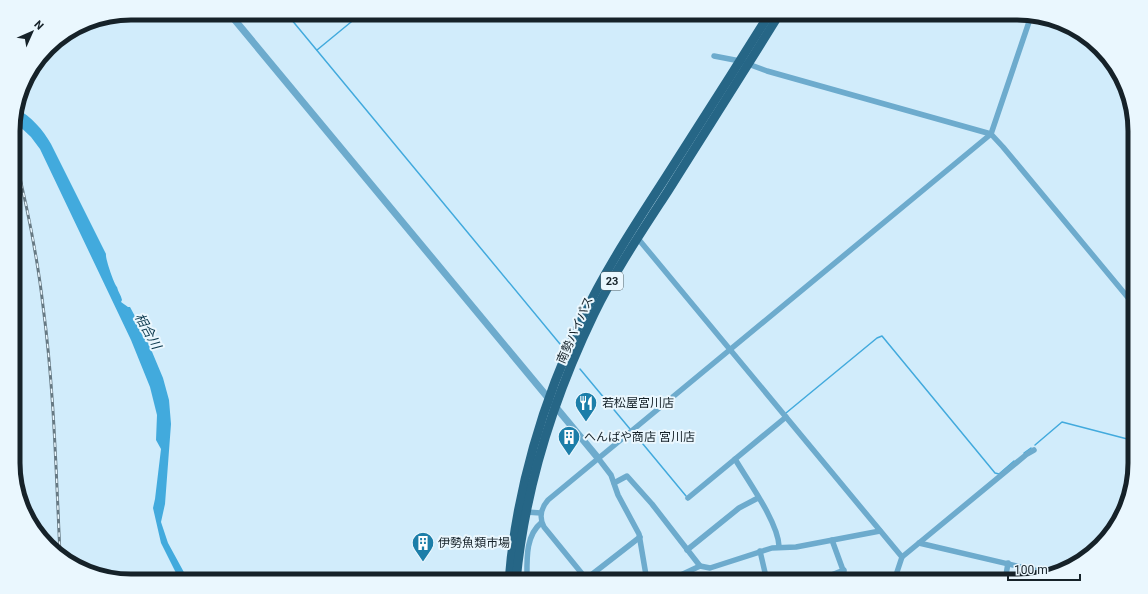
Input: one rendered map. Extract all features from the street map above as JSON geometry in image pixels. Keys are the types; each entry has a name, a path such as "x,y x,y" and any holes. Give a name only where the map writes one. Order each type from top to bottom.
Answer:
{"highway":[{"name":"南勢バイパス","path":"517,574 522,511 556,406 594,313 622,262 744,63 766,20"},
{"name":"南勢バイパス","path":"510,574 535,441 549,398 582,319 623,244 744,63 775,20"},
{"path":"505,574 511,532 522,511"},
{"path":"522,511 522,574"}],"street":[{"path":"236,20 608,470 640,537 646,574"},
{"path":"582,574 541,523 541,513 548,500 991,134 1030,21"},
{"path":"714,56 744,63 991,134 1128,298"},
{"path":"640,241 902,557"},
{"path":"688,498 785,415"},
{"path":"896,574 902,557 1027,454 1034,450"},
{"path":"735,459 775,529 779,546"},
{"path":"614,483 627,476 652,504 700,566"},
{"path":"687,550 738,508 758,498"},
{"path":"522,511 541,513"},
{"path":"527,574 529,540 534,530 541,523"},
{"path":"683,574 700,566 710,568 779,546 796,547 880,530"},
{"path":"594,574 640,537"},
{"path":"832,540 845,574"},
{"path":"919,543 1041,572"},
{"path":"760,551 765,574"},
{"path":"1006,574 1008,564"},
{"path":"834,574 844,570"}],"water":[{"path":"22,112 36,124 51,144 106,254 110,271 122,298 121,302 130,307 145,335 163,378 169,400 171,424 165,504 161,522 168,543 185,574 176,574 161,543 153,508 161,449 156,440 157,415 150,387 131,340 40,149 31,137 20,127"}],"waterway":[{"path":"292,20 560,344"},
{"path":"317,50 353,20"},
{"path":"786,413 877,338 882,336 995,473 999,474 1014,461"},
{"path":"580,369 630,429"},
{"path":"1035,445 1062,422 1128,439"},
{"path":"633,432 686,496"},
{"path":"1024,453 1031,448"}],"railway":[{"path":"20,178 27,208 41,286 47,337 54,430 60,548"}],"place":[{"name":"若松屋宮川店","path":"586,422"},
{"name":"へんばや商店 宮川店","path":"569,456"},
{"name":"伊勢魚類市場","path":"423,562"}],"water label":[{"name":"相合川","path":"148,331"}]}
